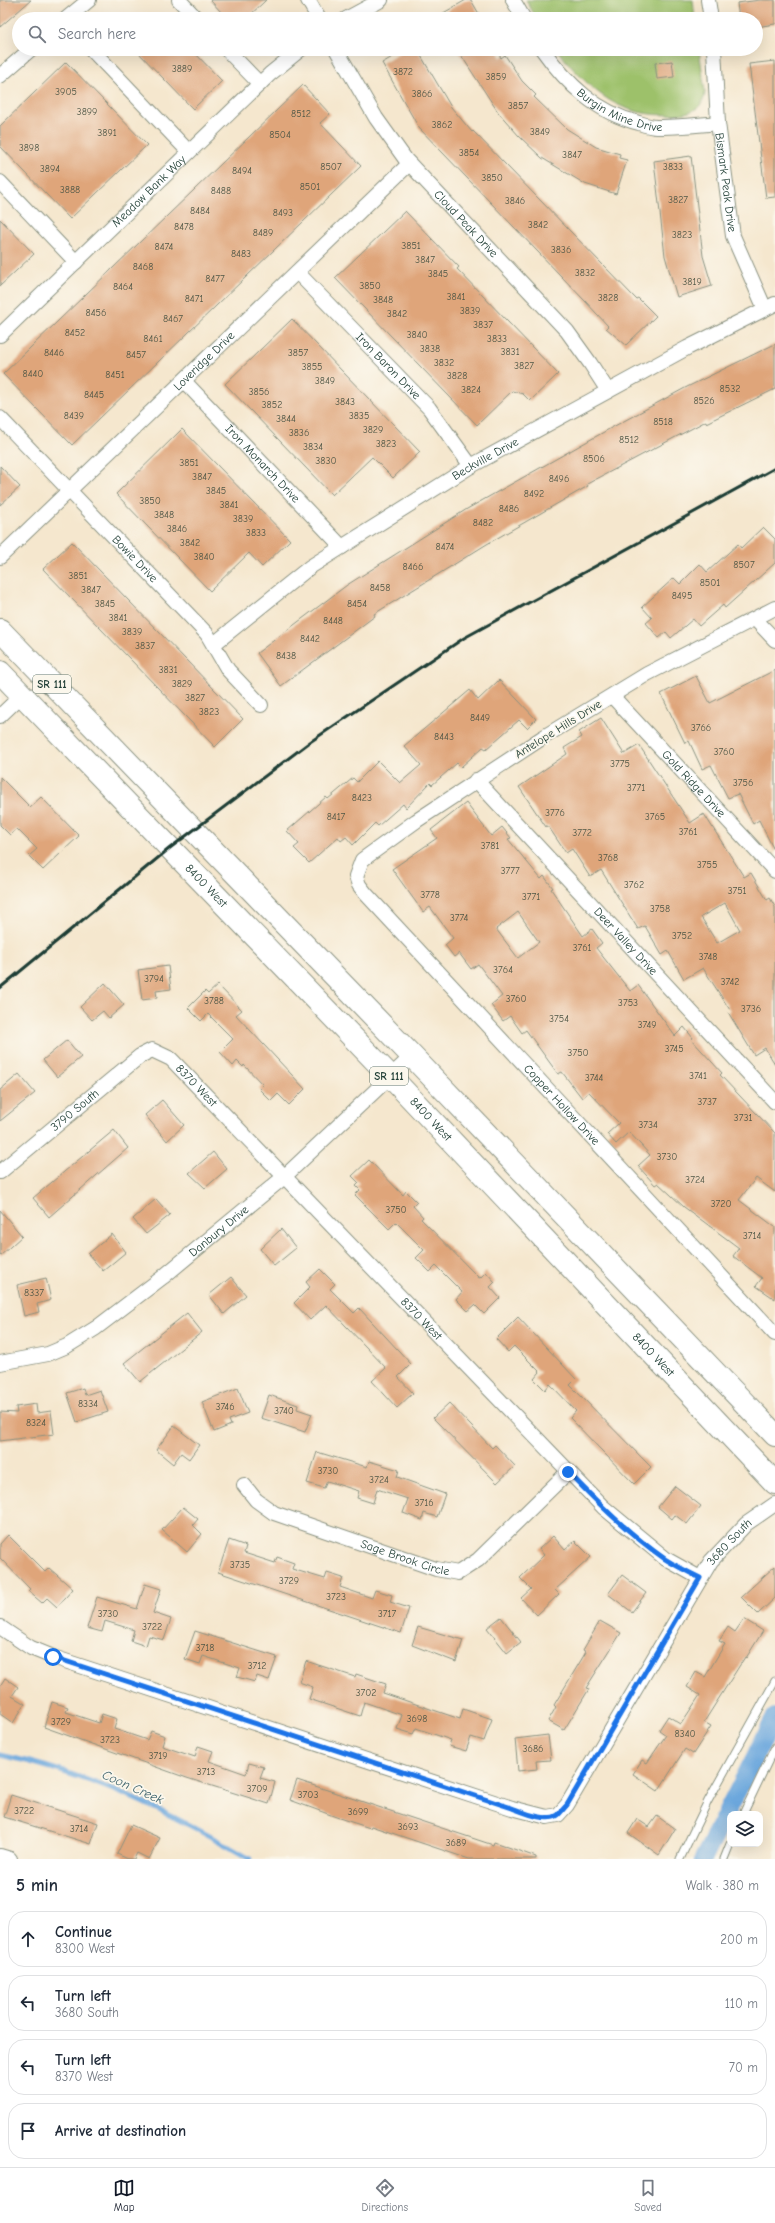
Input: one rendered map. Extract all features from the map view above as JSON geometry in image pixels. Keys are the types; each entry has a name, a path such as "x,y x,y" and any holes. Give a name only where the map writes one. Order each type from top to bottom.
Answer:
{"main road":[{"name":"SR 111","path":"0,630 412,1056 775,1436"},
{"name":"8400 West","path":"0,672 390,1076 775,1483"}],"street":[{"path":"74,12 89,0"},
{"path":"179,0 190,12"},
{"path":"308,0 315,12"},
{"path":"359,12 381,0"},
{"path":"513,0 520,12"},
{"path":"708,0 710,12"},
{"path":"0,76 23,56"},
{"path":"98,56 190,152"},
{"path":"233,56 260,84"},
{"name":"Meadow Bank Way","path":"0,335 260,84 292,56"},
{"name":"Cloud Peak Drive","path":"340,56 376,118 409,164 567,331 608,391"},
{"name":"Burgin Mine Drive","path":"547,56 557,70 577,91 596,105 621,119 655,127 718,123"},
{"name":"Bismark Peak Drive","path":"714,56 718,123 733,236 770,307"},
{"name":"Loveridge Drive","path":"0,558 409,164"},
{"path":"0,182 76,262"},
{"name":"Iron Baron Drive","path":"297,272 429,408 471,466"},
{"name":"Beckville Drive","path":"214,644 231,632 283,586 471,466 608,391 770,307"},
{"name":"Iron Monarch Drive","path":"184,381 342,547"},
{"name":"Bowie Drive","path":"0,418 196,622 214,644 228,670 262,705"},
{"name":"Antelope Hills Drive","path":"357,872 362,860 476,780 612,696 682,655 775,608"},
{"path":"755,619 775,640"},
{"path":"0,716 22,695"},
{"name":"Gold Ridge Drive","path":"612,696 775,872"},
{"name":"Deer Valley Drive","path":"476,780 775,1102"},
{"name":"Copper Hollow Drive","path":"357,872 359,885 366,894 775,1334"},
{"name":"3790 South","path":"0,1172 140,1056 152,1050"},
{"name":"8370 West","path":"152,1050 170,1059 603,1507 639,1539 666,1560 700,1578"},
{"name":"Danbury Drive","path":"0,1363 48,1354 68,1346 96,1328 163,1277 284,1177 412,1056"},
{"name":"Sage Brook Circle","path":"244,1485 256,1500 274,1513 436,1569 458,1573 478,1560 568,1472"},
{"name":"3680 South","path":"0,1627 31,1648 61,1660 524,1812 547,1817 558,1816 567,1805 700,1578 724,1546 746,1524 775,1504"},
{"path":"0,1856 10,1859"}],"lane":[{"path":"680,1859 708,1801 775,1681"},
{"path":"744,1811 775,1747"},
{"path":"724,1859 729,1847"}],"green space":[{"path":"526,0 693,0 694,12 533,12"},
{"path":"562,56 700,56 705,92 703,101 694,110 680,114 659,115 640,112 609,100 595,90"}],"building":[{"path":"0,0 31,0 17,12 12,12 12,17 0,27"},
{"path":"210,0 266,0 253,12 221,12"},
{"path":"466,0 471,0 478,12 445,12"},
{"path":"775,0 775,24 763,26 763,12 738,12 737,3"},
{"path":"142,56 198,56 222,81 193,109"},
{"path":"394,56 421,56 451,107 472,132 473,131 636,299 638,298 656,316 626,345 606,328 608,326 585,301 419,128 382,63"},
{"path":"462,56 500,56 501,58 506,56 522,81 536,95 534,97 567,129 596,147 620,154 619,158 627,160 616,194 585,184 542,158 519,136 498,112"},
{"path":"672,61 674,77 657,79 655,63"},
{"path":"775,61 775,197 766,198 749,64"},
{"path":"66,62 147,145 70,219 0,146 0,126"},
{"path":"303,85 330,114 320,123 361,166 72,445 3,374"},
{"path":"691,156 703,256 712,286 677,297 665,256 654,161"},
{"path":"405,211 459,267 457,269 558,374 530,401 523,394 512,391 477,425 335,278"},
{"path":"0,219 34,254 0,286"},
{"path":"292,319 420,452 393,478 372,457 332,495 225,384"},
{"path":"775,344 775,389 706,423 706,421 587,484 588,486 487,544 374,614 375,616 281,686 257,653 347,585 467,509 685,388"},
{"path":"182,429 290,540 262,567 249,553 210,591 116,494"},
{"path":"0,466 20,487 0,505"},
{"path":"763,527 775,539 775,563 725,608 723,605 699,626 693,619 671,638 666,632 659,638 646,623 652,618 642,607 674,578 680,584 700,564 707,572 738,544 741,548"},
{"path":"72,542 243,719 215,747 43,569"},
{"path":"775,670 775,852 759,820 753,824 738,794 728,798 711,765 702,769 689,741 685,743 661,694 696,676 710,703"},
{"path":"499,680 536,719 527,728 519,720 486,749 483,747 461,767 457,763 432,785 430,783 406,808 403,804 378,826 375,823 353,845 346,837 341,841 338,837 309,863 294,848 299,844 287,831 326,797 328,799 353,778 357,782 378,761 400,783 421,765 404,746 470,690 478,700"},
{"path":"601,718 624,754 639,745 690,823 704,814 744,877 751,873 767,900 770,898 775,907 775,1064 765,1048 754,1055 728,1012 730,1010 703,968 684,979 668,951 662,955 645,926 638,929 601,870 590,877 572,849 566,853 548,826 546,827 519,787 567,754 564,748 582,737 579,732","holes":["725,903 740,930 717,943 701,917"]},
{"path":"0,777 30,807 41,797 79,836 43,870 29,856 37,849 17,829 10,835 0,825"},
{"path":"466,803 491,836 502,827 511,838 508,839 541,879 544,876 553,888 551,889 583,936 592,929 602,943 596,948 630,991 638,985 675,1036 684,1027 693,1038 691,1039 722,1073 720,1075 775,1133 775,1192 756,1178 739,1200 775,1227 775,1299 756,1286 762,1278 733,1256 739,1248 684,1207 658,1183 655,1185 638,1166 650,1155 629,1132 616,1144 607,1134 619,1123 589,1092 582,1098 562,1072 558,1074 526,1030 522,1033 510,1016 503,1021 491,1005 502,996 478,964 471,969 459,953 454,957 445,945 453,938 430,907 423,912 392,869 437,838 431,830","holes":["518,912 539,942 518,958 496,929"]},
{"path":"168,966 171,989 156,991 157,998 142,1000 138,970"},
{"path":"105,983 124,1005 109,1018 103,1011 92,1020 80,1007"},
{"path":"218,985 242,1010 236,1015 305,1089 289,1105 278,1094 271,1101 259,1089 263,1085 244,1065 243,1067 237,1061 233,1066 220,1052 233,1039 208,1014 201,1021 188,1008 205,991 208,994"},
{"path":"67,1040 81,1057 57,1077 43,1060"},
{"path":"19,1074 35,1093 0,1121 0,1090"},
{"path":"162,1100 184,1125 167,1141 145,1115"},
{"path":"114,1130 128,1148 49,1217 33,1198"},
{"path":"213,1152 227,1169 205,1188 189,1173"},
{"path":"369,1160 403,1195 406,1191 417,1202 413,1206 423,1217 421,1219 478,1277 480,1278 486,1272 495,1282 490,1287 500,1298 484,1314 475,1305 468,1311 456,1299 462,1292 436,1266 430,1272 416,1258 424,1250 396,1222 389,1229 355,1195 360,1190 356,1186 359,1183 352,1176"},
{"path":"156,1199 170,1215 146,1234 133,1219"},
{"path":"0,1210 22,1236 0,1256"},
{"path":"281,1229 296,1248 274,1266 260,1249"},
{"path":"112,1234 126,1252 103,1271 88,1254"},
{"path":"320,1269 335,1284 330,1289 354,1313 359,1308 411,1364 398,1377 413,1393 397,1408 372,1381 386,1368 326,1305 310,1320 294,1303 310,1287 306,1282"},
{"path":"231,1277 246,1295 224,1314 209,1295"},
{"path":"46,1278 51,1300 37,1304 39,1312 24,1316 17,1285"},
{"path":"187,1313 202,1332 140,1382 124,1363"},
{"path":"518,1317 576,1379 570,1385 651,1467 634,1484 570,1418 576,1411 550,1384 545,1390 534,1379 540,1372 514,1346 508,1352 496,1339"},
{"path":"83,1388 85,1395 100,1390 108,1412 77,1422 67,1393"},
{"path":"238,1388 248,1413 229,1420 231,1425 214,1432 202,1402"},
{"path":"269,1395 298,1405 297,1409 312,1414 305,1432 261,1418"},
{"path":"449,1403 492,1448 495,1445 515,1466 497,1483 433,1418"},
{"path":"36,1404 37,1413 51,1411 54,1434 0,1441 0,1412 17,1413 16,1407"},
{"path":"174,1426 199,1445 189,1459 181,1453 173,1464 156,1450"},
{"path":"317,1452 367,1467 369,1461 399,1470 397,1477 445,1494 437,1517 424,1513 422,1520 403,1513 408,1499 377,1489 373,1503 357,1498 359,1491 327,1481 324,1488 307,1483"},
{"path":"675,1486 701,1506 687,1524 675,1515 672,1519 658,1507"},
{"path":"183,1507 198,1519 193,1525 202,1534 187,1552 162,1530"},
{"path":"8,1535 45,1572 49,1568 73,1589 57,1607 47,1598 42,1603 28,1591 30,1589 0,1558 0,1544"},
{"path":"553,1536 565,1550 575,1541 591,1557 555,1590 559,1594 537,1615 521,1598 531,1589 520,1578 544,1555 539,1549"},
{"path":"229,1540 246,1546 244,1553 275,1563 277,1557 294,1563 292,1569 325,1579 327,1573 343,1578 340,1587 372,1598 375,1590 392,1595 390,1602 409,1608 401,1633 218,1572"},
{"path":"775,1566 775,1598 758,1614 741,1597"},
{"path":"622,1575 646,1593 632,1612 608,1594"},
{"path":"145,1584 161,1589 153,1613 171,1619 164,1640 149,1636 146,1646 131,1641 134,1630 105,1621 102,1632 87,1628 97,1597 137,1609"},
{"path":"501,1617 521,1642 507,1653 487,1628"},
{"path":"744,1619 763,1631 704,1722 711,1726 693,1754 685,1749 658,1791 633,1774 642,1760 647,1763 666,1735 659,1730 668,1716 681,1724 700,1695 687,1687 696,1672 705,1677 725,1644 719,1641 728,1627 735,1632"},
{"path":"600,1621 621,1633 586,1688 589,1689 564,1730 548,1721 556,1707 554,1705 586,1652 583,1650"},
{"path":"418,1627 463,1640 456,1662 412,1645"},
{"path":"195,1631 277,1657 269,1680 257,1676 255,1682 237,1677 240,1668 203,1656 200,1664 185,1659"},
{"path":"306,1661 355,1677 356,1674 386,1684 383,1693 460,1719 463,1709 492,1719 484,1741 471,1737 466,1751 449,1746 451,1740 416,1728 413,1734 397,1729 402,1715 364,1702 360,1716 309,1699 313,1687 299,1682"},
{"path":"5,1678 18,1687 12,1696 25,1704 13,1723 0,1714 0,1686"},
{"path":"52,1702 68,1707 66,1712 99,1723 102,1714 117,1719 114,1729 147,1740 151,1731 165,1736 162,1746 195,1757 198,1746 213,1751 209,1761 246,1774 249,1763 264,1767 260,1778 275,1782 269,1804 187,1778 44,1727"},
{"path":"548,1735 551,1760 536,1761 537,1769 518,1771 515,1739"},
{"path":"297,1780 493,1845 494,1842 536,1857 536,1859 469,1859 371,1826 370,1828 339,1818 290,1800"},
{"path":"11,1795 98,1823 91,1844 4,1817"},
{"path":"657,1816 675,1829 659,1855 628,1833 637,1819 649,1827"},
{"path":"131,1825 160,1838 149,1859 137,1853 134,1859 128,1859 117,1854"}],"waterway":[{"path":"703,1859 775,1717"},
{"name":"Coon Creek","path":"0,1755 65,1772 129,1796 191,1826 250,1859"}],"railway":[{"path":"0,988 170,848 310,742 464,638 775,468"}],"route":[{"path":"53,1657 536,1816 558,1816 567,1805 588,1766 700,1578 666,1560 639,1539 603,1507 568,1472"}]}
